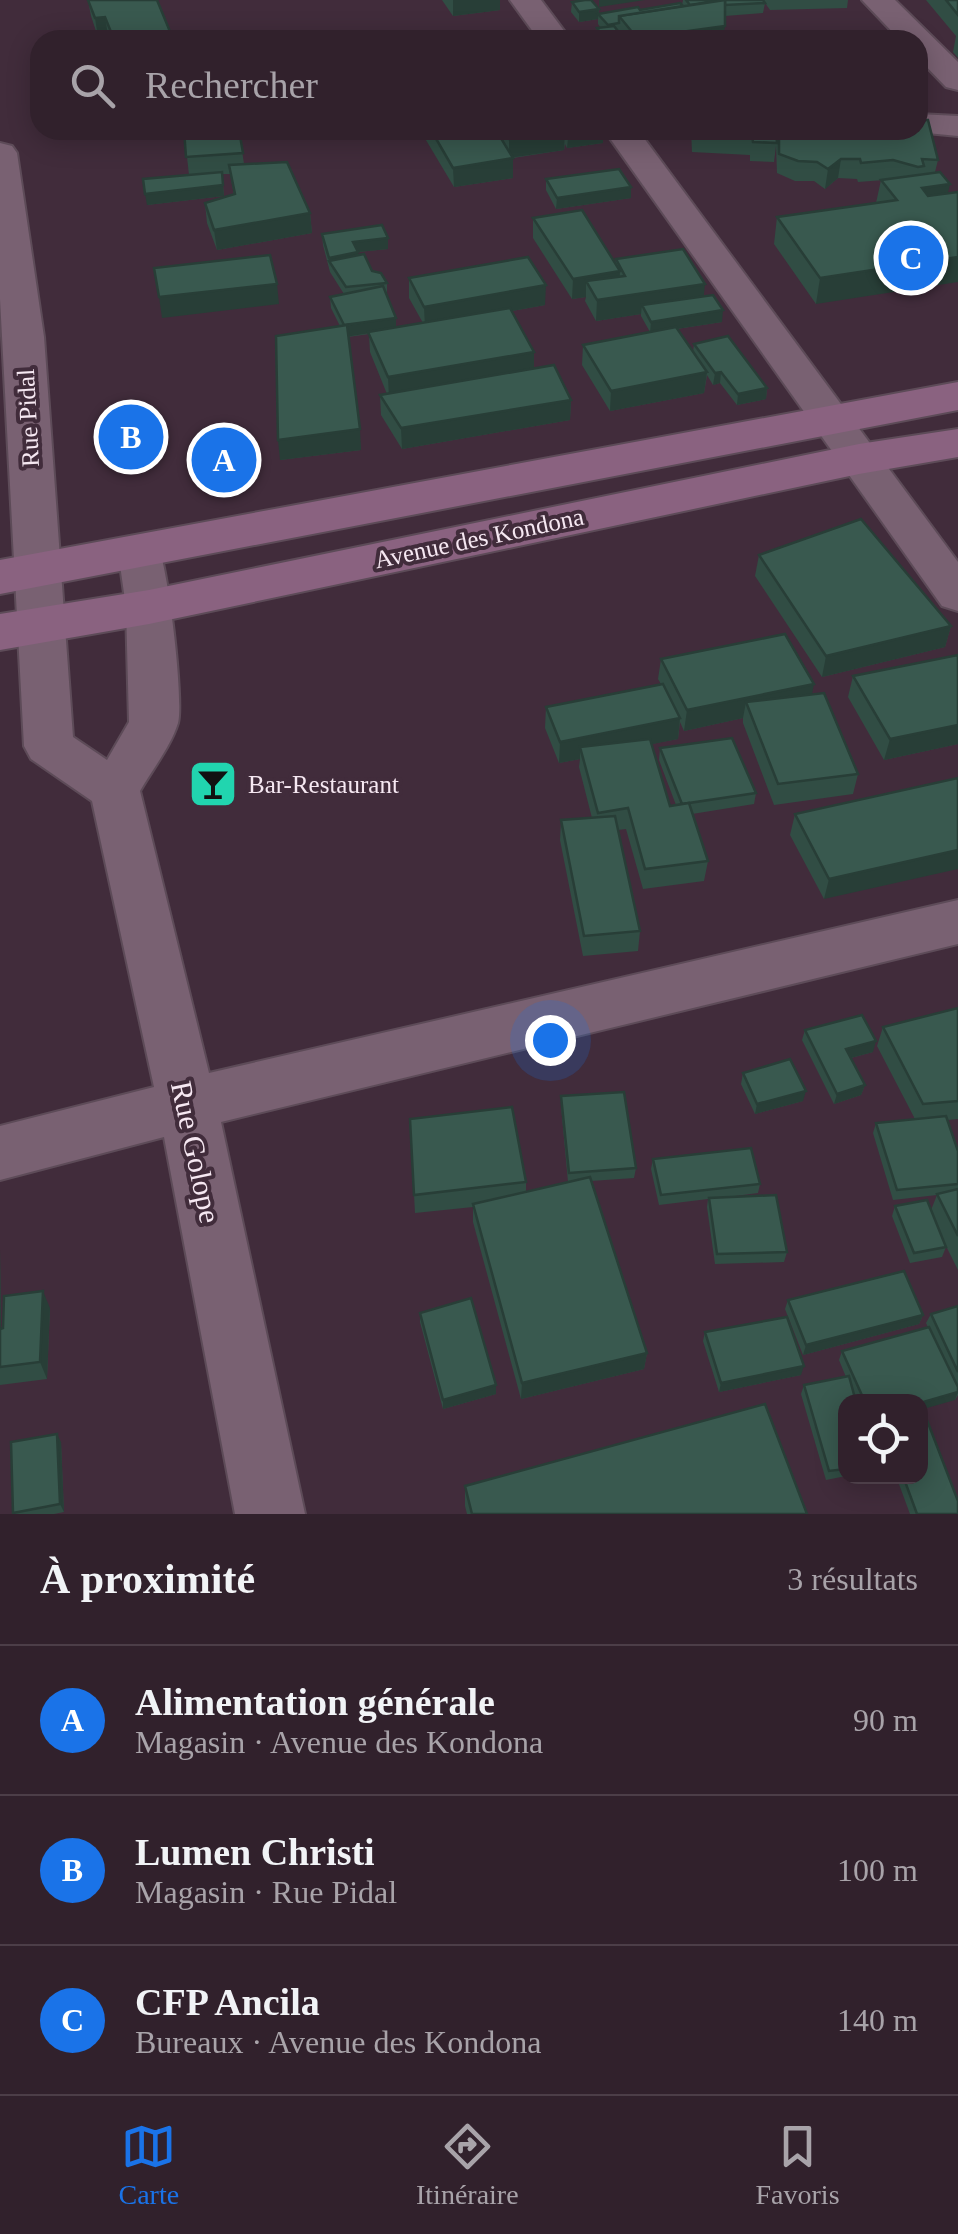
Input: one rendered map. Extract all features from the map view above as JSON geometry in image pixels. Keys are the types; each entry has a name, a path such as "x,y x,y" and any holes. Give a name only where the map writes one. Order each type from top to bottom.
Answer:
{"street":[{"path":"525,0 547,30"},
{"path":"877,0 908,30"},
{"path":"928,50 958,80"},
{"path":"928,124 958,126"},
{"path":"628,140 958,596"},
{"name":"Rue Pidal","path":"0,153 12,339 20,628"},
{"name":"Avenue des Kondona","path":"19,574 958,396"},
{"name":"Avenue des Kondona","path":"20,628 148,607 860,459 958,443"},
{"path":"20,628 49,746 114,791 154,722 148,607 140,551"},
{"name":"Rue Golope","path":"114,791 188,1107 270,1514"},
{"path":"0,1153 280,1080 958,922"}],"building":[{"path":"88,0 157,0 169,30 110,30 105,17 95,18"},
{"path":"591,0 599,9 579,12 572,2"},
{"path":"686,0 715,0 716,1 690,5"},
{"path":"725,0 763,0 765,3 725,5"},
{"path":"725,0 725,26 630,30 619,16"},
{"path":"946,0 958,0 958,15"},
{"path":"680,3 683,6 619,16 619,23 608,25 598,14 638,7 640,10"},
{"path":"928,120 938,160 922,159 924,166 918,167 893,160 861,163 860,159 841,159 828,169 817,162 779,154 779,140 928,140"},
{"path":"185,140 241,140 243,153 186,157"},
{"path":"437,140 502,140 513,158 453,168"},
{"path":"287,162 310,213 214,230 205,203 235,194 229,165"},
{"path":"619,169 631,187 557,198 546,179"},
{"path":"222,172 223,185 145,194 143,179"},
{"path":"940,172 950,184 922,188 928,196 958,192 958,257 820,278 777,217 897,200 881,180"},
{"path":"582,210 620,271 573,279 533,218"},
{"path":"382,225 388,238 353,242 358,252 329,258 322,234"},
{"path":"683,249 705,284 597,300 586,281 625,276 616,259"},
{"path":"364,254 372,271 381,273 387,283 346,287 329,261"},
{"path":"270,255 277,284 159,297 154,268"},
{"path":"528,257 546,285 424,307 409,278"},
{"path":"383,286 396,318 344,325 330,297"},
{"path":"713,295 723,310 651,322 642,305"},
{"path":"510,308 534,352 388,377 368,332"},
{"path":"347,325 360,429 278,440 276,336"},
{"path":"676,327 707,372 611,391 583,345"},
{"path":"728,336 767,388 738,394 721,372 715,373 694,344"},
{"path":"554,365 571,400 401,428 380,395"},
{"path":"861,519 951,626 826,656 759,555"},
{"path":"785,634 814,684 687,710 661,659"},
{"path":"958,655 958,725 890,739 853,676"},
{"path":"663,684 680,718 560,742 546,707"},
{"path":"824,693 858,774 778,784 746,702"},
{"path":"732,738 756,793 682,804 660,748"},
{"path":"650,739 670,806 689,803 708,861 645,869 628,808 598,813 580,747"},
{"path":"958,778 958,850 829,879 795,814"},
{"path":"615,816 640,931 584,936 561,820"},
{"path":"958,1008 958,1101 923,1104 883,1027"},
{"path":"862,1015 876,1041 846,1049 865,1085 837,1094 805,1030"},
{"path":"790,1059 806,1091 757,1104 743,1073"},
{"path":"624,1092 636,1168 569,1173 561,1096"},
{"path":"512,1107 526,1182 414,1195 410,1119"},
{"path":"946,1116 958,1151 958,1184 897,1190 876,1123"},
{"path":"751,1148 760,1184 661,1195 653,1159"},
{"path":"590,1177 647,1353 522,1383 473,1204"},
{"path":"958,1189 958,1236 937,1194"},
{"path":"776,1195 787,1252 717,1254 709,1198"},
{"path":"927,1200 946,1247 914,1253 895,1206"},
{"path":"904,1271 923,1315 806,1345 788,1300"},
{"path":"43,1291 40,1362 0,1367 4,1296"},
{"path":"471,1298 496,1385 443,1400 420,1313"},
{"path":"958,1306 958,1372 931,1314"},
{"path":"787,1317 804,1366 721,1383 705,1332"},
{"path":"929,1327 958,1392 928,1401 928,1394 861,1394 842,1351"},
{"path":"849,1376 854,1394 838,1394 838,1470 829,1471 804,1385"},
{"path":"765,1404 807,1514 472,1514 465,1486"},
{"path":"928,1423 958,1501 958,1514 917,1514 906,1484 928,1484"},
{"path":"57,1434 60,1504 13,1513 11,1442"}],"place":[{"name":"CFP Ancila","path":"911,258"},
{"name":"Lumen Christi","path":"131,437"},
{"name":"Alimentation générale","path":"224,460"},
{"name":"Bar-Restaurant","path":"213,784"}]}
